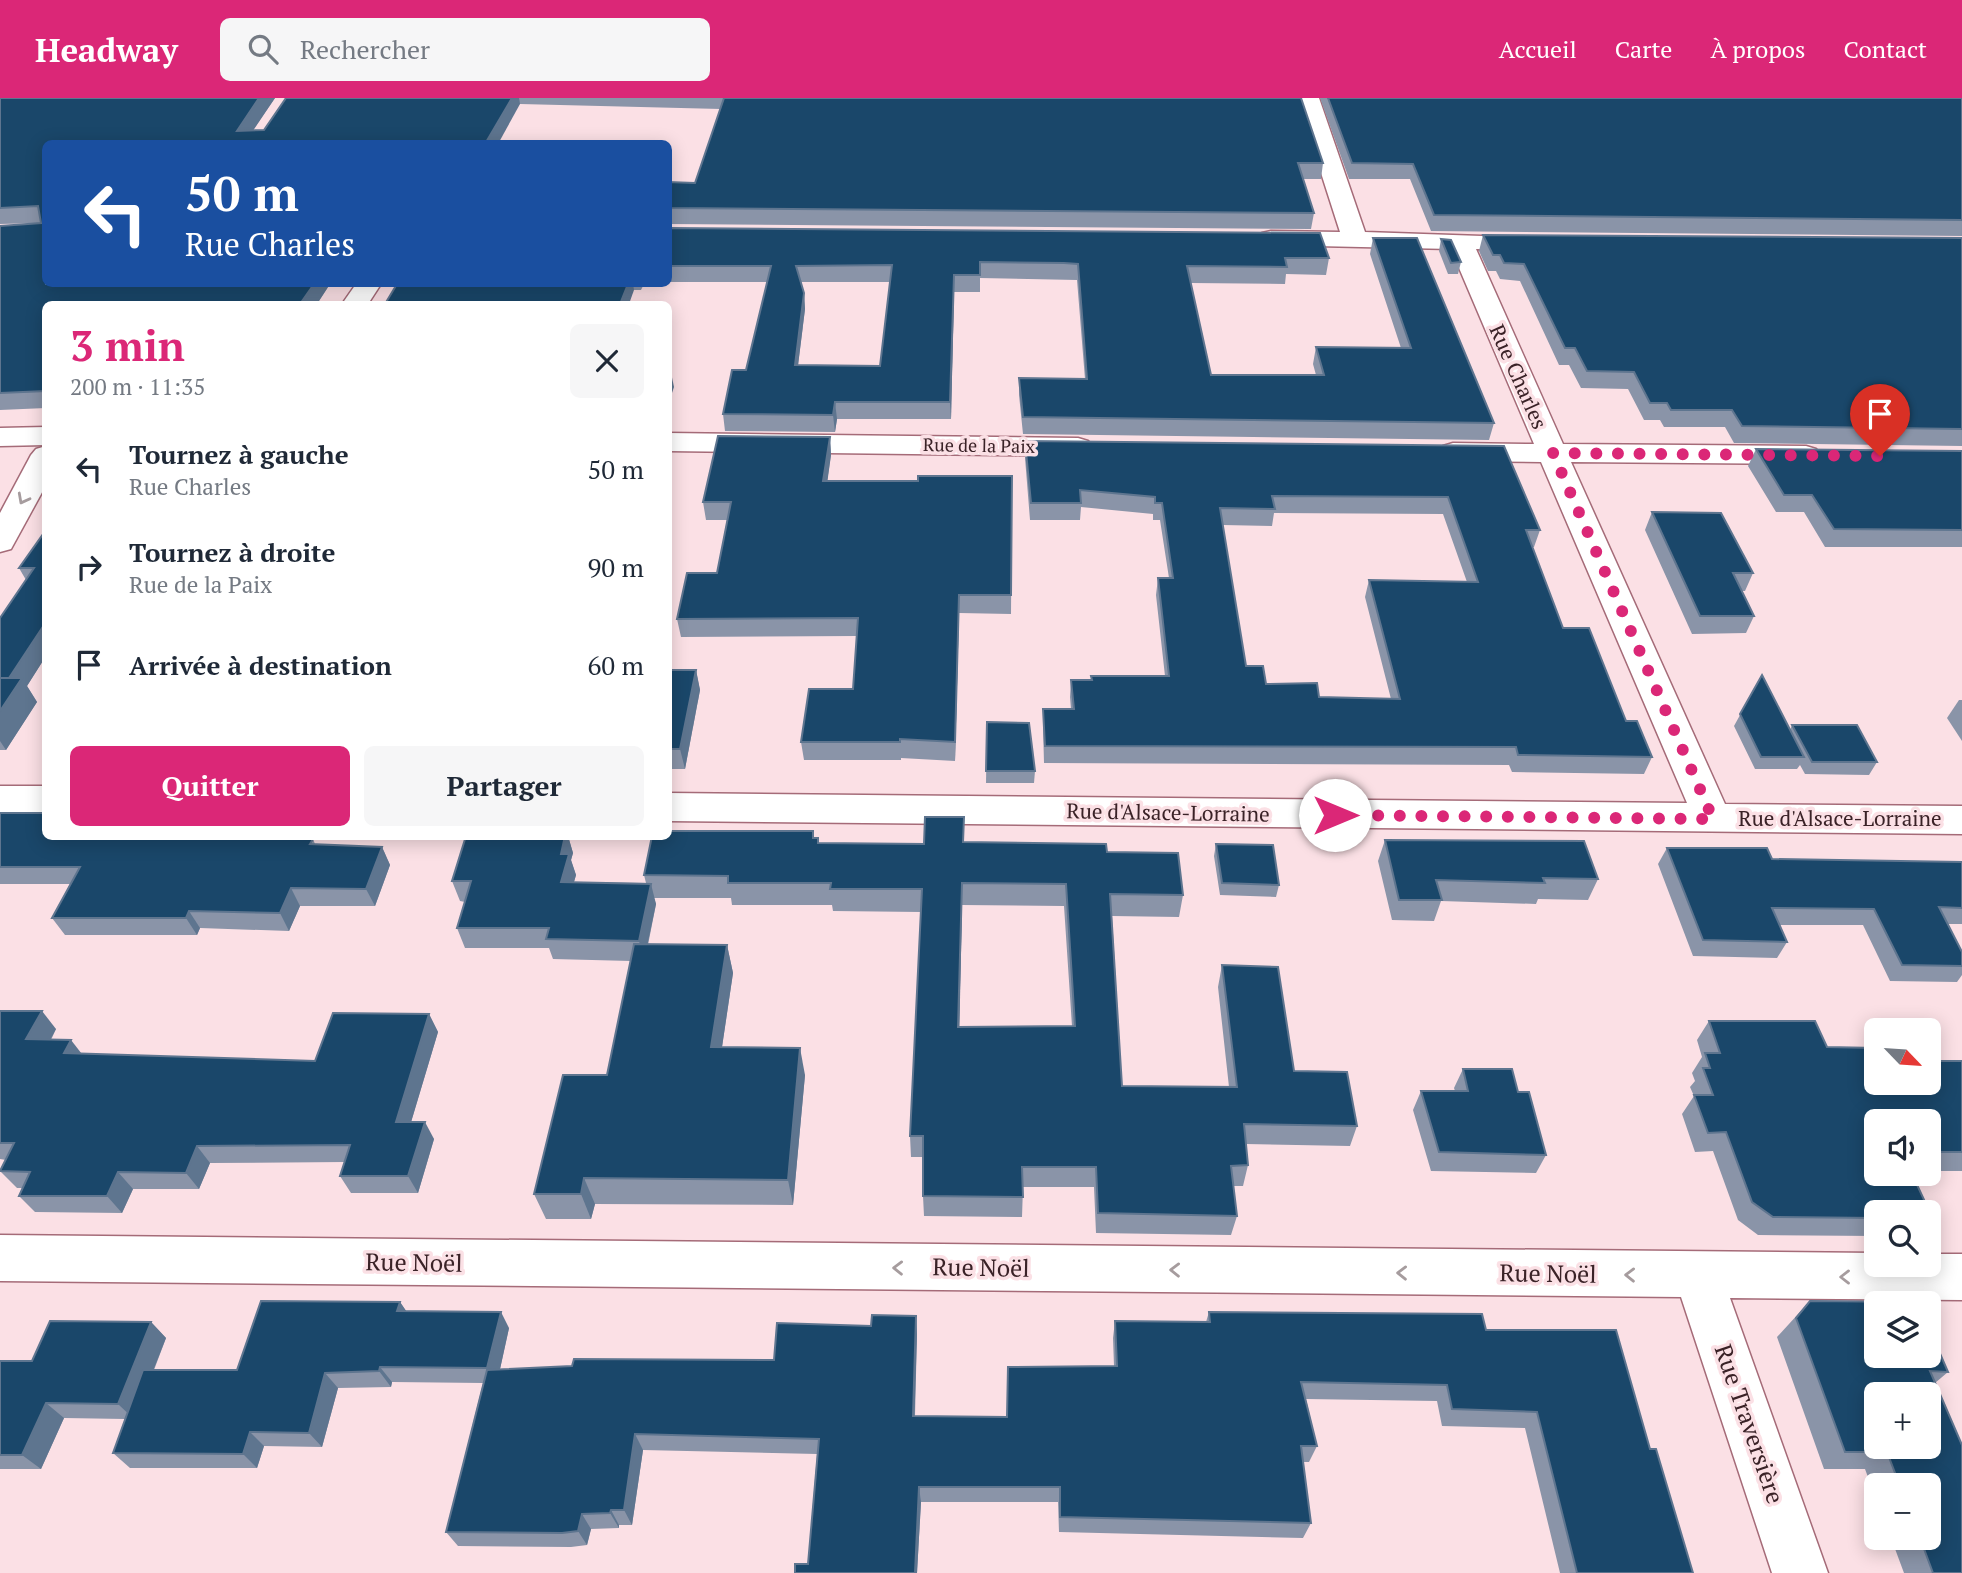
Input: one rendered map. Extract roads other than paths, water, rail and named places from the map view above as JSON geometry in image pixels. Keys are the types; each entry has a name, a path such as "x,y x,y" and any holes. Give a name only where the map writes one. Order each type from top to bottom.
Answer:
{"street":[{"path":"1308,98 1355,239"},
{"path":"1252,238 1557,243"},
{"name":"Rue Charles","path":"1460,242 1713,819"},
{"path":"0,437 42,436"},
{"name":"Rue de la Paix","path":"672,442 1109,448"},
{"path":"1426,452 1840,456"},
{"path":"0,542 42,463"},
{"path":"0,800 42,800"},
{"name":"Rue d'Alsace-Lorraine","path":"672,807 1962,820"},
{"name":"Rue Noël","path":"0,1258 1962,1277"},
{"name":"Rue Traversière","path":"1698,1276 1800,1573"}]}
